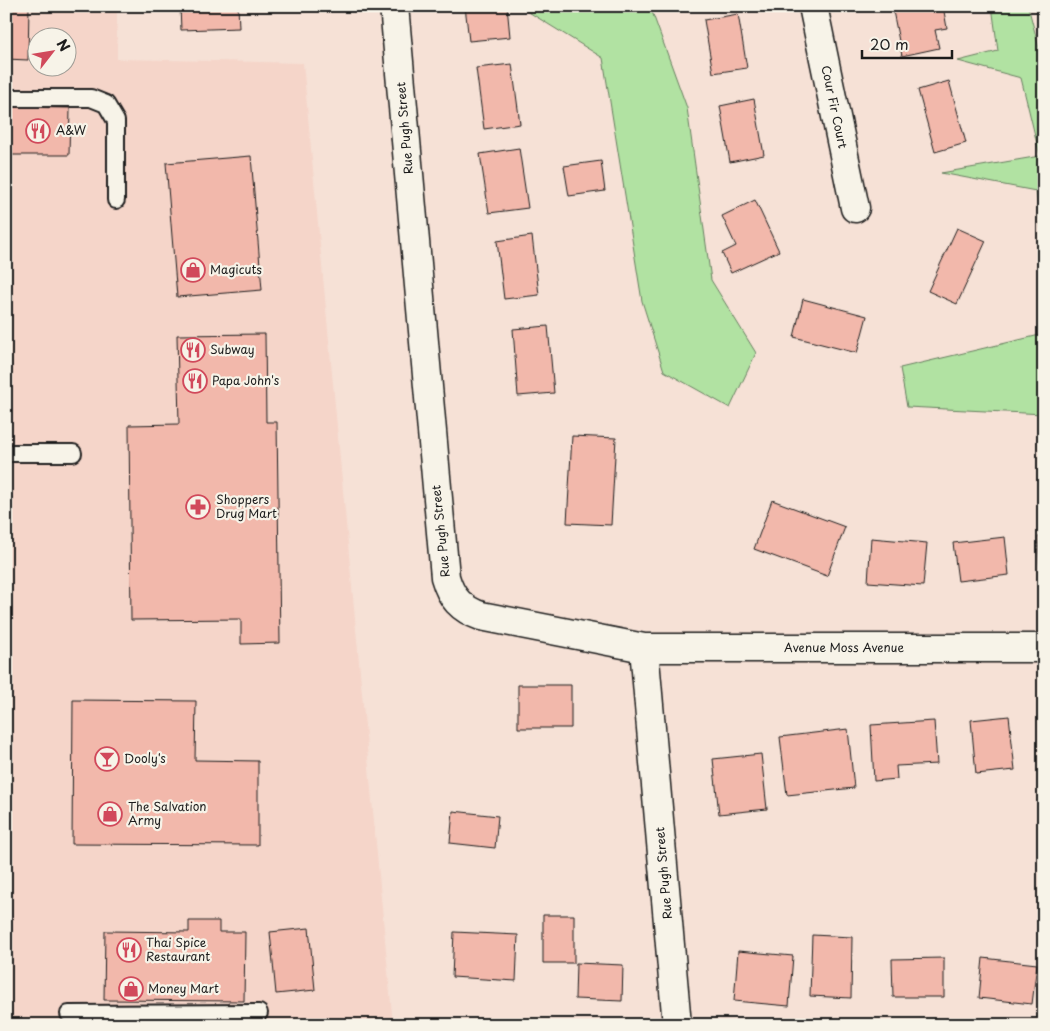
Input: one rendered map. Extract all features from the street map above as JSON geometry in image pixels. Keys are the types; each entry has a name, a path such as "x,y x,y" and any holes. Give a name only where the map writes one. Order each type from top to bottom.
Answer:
{"street":[{"name":"Rue Pugh Street","path":"394,6 443,558 448,588 461,606 481,616 644,648 677,1025"},
{"name":"Cour Fir Court","path":"813,6 855,208"},
{"name":"Avenue Moss Avenue","path":"644,648 1044,648"}],"lane":[{"path":"6,98 91,98 106,104 116,121 116,200"},
{"path":"6,453 73,453"},
{"path":"69,1014 259,1013"}],"shaded area":[{"path":"6,6 117,6 117,59 303,63 393,1025 6,1025"}],"green space":[{"path":"529,6 650,6 687,108 711,280 756,353 730,408 664,371 642,301 603,58 527,11"},
{"path":"992,6 1028,6 1044,67 1044,249 1036,191 941,173 1040,156 1021,78 958,61 998,51"},
{"path":"1044,334 1044,414 907,407 900,368"}],"building":[{"path":"6,6 29,6 28,60 6,59"},
{"path":"180,6 238,6 239,28 181,30"},
{"path":"465,6 507,6 510,37 469,41"},
{"path":"892,6 943,6 947,28 935,30 939,48 902,56"},
{"path":"738,14 747,68 713,73 704,20"},
{"path":"512,64 520,124 484,129 476,68"},
{"path":"949,81 966,143 935,152 918,90"},
{"path":"754,99 764,155 730,162 720,106"},
{"name":"A&W","path":"6,107 70,108 69,155 6,155"},
{"path":"519,148 528,208 489,213 480,154"},
{"path":"251,156 262,290 177,297 166,163"},
{"path":"601,161 605,191 569,196 564,166"},
{"path":"755,200 779,251 731,273 722,253 736,246 722,216"},
{"path":"957,228 986,241 957,304 928,291"},
{"path":"532,236 539,295 504,299 497,241"},
{"path":"803,299 867,316 857,353 794,337"},
{"path":"548,326 554,393 518,396 513,329"},
{"path":"265,334 266,422 277,422 280,643 241,644 241,619 131,620 129,425 179,424 177,335"},
{"path":"572,436 616,438 611,525 567,523"},
{"path":"772,500 845,527 827,576 754,549"},
{"path":"1044,536 1044,575 1040,575 1038,537"},
{"path":"1005,537 1009,575 958,581 953,543"},
{"path":"871,538 927,543 923,586 868,582"},
{"path":"518,685 571,685 571,728 518,728"},
{"path":"73,700 196,701 195,760 258,761 258,845 72,844"},
{"path":"1009,716 1015,770 976,774 971,720"},
{"path":"934,721 937,764 896,766 897,779 874,781 871,725"},
{"path":"848,729 854,788 787,795 780,737"},
{"path":"761,754 767,809 719,814 713,759"},
{"path":"453,811 498,816 495,848 450,843"},
{"path":"543,915 574,915 574,963 543,963"},
{"path":"189,921 219,921 219,932 245,932 244,1001 104,1000 105,931 189,932"},
{"path":"309,928 315,990 276,994 270,932"},
{"path":"454,932 518,935 516,981 452,977"},
{"path":"812,935 852,937 851,998 810,996"},
{"path":"738,951 793,956 789,1006 734,1001"},
{"path":"944,958 944,997 893,997 892,959"},
{"path":"983,958 1037,964 1032,1004 979,998"},
{"path":"576,963 623,965 622,1001 575,999"}],"place":[{"name":"A&W","path":"38,131"},
{"name":"Magicuts","path":"193,270"},
{"name":"Subway","path":"193,350"},
{"name":"Papa John's","path":"195,381"},
{"name":"Shoppers Drug Mart","path":"198,507"},
{"name":"Dooly's","path":"107,759"},
{"name":"The Salvation Army","path":"110,814"},
{"name":"Thai Spice Restaurant","path":"129,950"},
{"name":"Money Mart","path":"131,989"}]}
